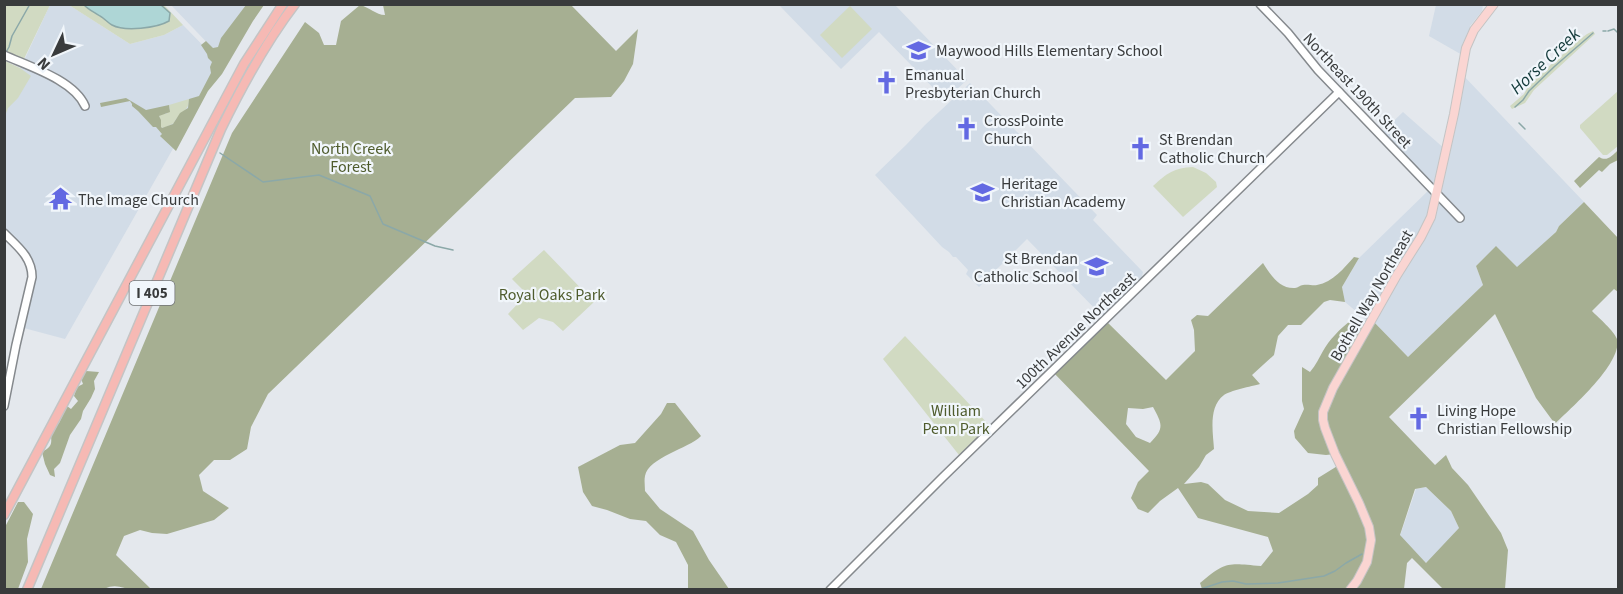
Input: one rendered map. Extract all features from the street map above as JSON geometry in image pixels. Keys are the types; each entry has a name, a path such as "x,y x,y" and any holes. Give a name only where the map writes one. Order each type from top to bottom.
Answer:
{"highway":[{"name":"I 405","path":"4,515 240,61 277,4"},
{"name":"I 405","path":"4,504 244,64 283,4"},
{"name":"I 405","path":"25,590 221,129 254,67 293,4"}],"main road":[{"name":"Bothell Way Northeast","path":"1350,590 1367,562 1371,540 1369,527 1325,428 1323,412 1333,388 1431,217 1466,48 1474,30 1493,5"}],"street":[{"name":"Northeast 190th Street","path":"1260,4 1288,33 1318,70 1460,218"},
{"path":"4,55 73,90 85,106"},
{"name":"100th Avenue Northeast","path":"830,590 1339,92"},
{"path":"4,233 27,258 32,268 4,406"}],"shaded area":[{"path":"50,5 69,5 130,44 164,35 183,25 221,64 65,339 20,327 32,268 5,233 5,101"},
{"path":"171,5 255,5 218,54"},
{"name":"Maywood Hills Elementary School","path":"779,5 895,5 967,80 945,100 879,32 841,69"},
{"path":"1436,5 1483,5 1482,11 1470,26 1474,30 1464,56 1429,36"},
{"path":"1461,73 1584,202 1517,268 1496,247 1476,266 1483,285 1408,357 1372,320 1370,323 1345,302 1342,287 1359,258 1432,187 1380,134 1403,112 1446,150"},
{"name":"Heritage Christian Academy","path":"970,83 1097,215 1093,220 1143,272 1141,280 1103,317 1027,239 979,287 966,274 968,270 956,257 942,247 875,175"},
{"path":"1426,487 1451,511 1459,528 1457,533 1426,563 1400,536 1416,489"}],"green space":[{"path":"4,5 50,5 23,61 5,52"},
{"path":"69,5 164,5 183,25 164,35 130,44"},
{"path":"246,5 264,5 222,74 208,91 176,151 160,136 162,134 156,127 153,127 132,106 130,101 101,107 100,103 126,98 146,110 169,105 170,112 159,116 161,127 173,124 180,113 188,108 189,99 199,96 211,73 212,62 201,45 206,41 213,48 218,47 221,38"},
{"name":"North Creek Forest","path":"360,5 385,15 383,5 571,5 616,51 638,29 633,64 624,81 611,97 575,98 268,394 251,427 247,449 230,460 214,460 199,475 203,491 229,508 214,520 167,534 140,530 124,536 116,555 151,589 135,590 116,586 104,589 41,589 232,133 305,22 319,33 324,45 336,45 341,21"},
{"path":"850,6 872,29 842,58 820,35"},
{"path":"1593,31 1595,34 1534,90 1525,103 1512,109 1510,106 1524,94 1530,83 1579,40"},
{"path":"5,61 31,76 18,98 8,108 5,116"},
{"path":"1618,91 1618,146 1607,155 1603,155 1580,128 1580,125"},
{"path":"189,99 188,106 174,123 161,128 159,116 166,114 170,109 169,105"},
{"path":"1618,150 1618,160 1602,172 1599,170 1580,188 1574,181 1599,157 1607,159"},
{"path":"1193,167 1206,173 1216,182 1217,187 1183,217 1153,186 1171,172"},
{"path":"1584,202 1618,238 1618,292 1614,289 1592,311 1617,339 1617,349 1612,360 1594,384 1555,424 1536,398 1495,314 1389,417 1435,465 1446,455 1452,468 1468,485 1501,533 1508,550 1505,589 1443,589 1412,558 1407,563 1404,589 1202,589 1200,583 1222,567 1234,564 1261,566 1273,551 1268,537 1198,518 1178,488 1148,513 1138,509 1131,498 1138,482 1149,471 1052,371 1105,320 1166,380 1195,351 1191,320 1197,315 1208,316 1263,263 1280,283 1289,288 1295,288 1328,281 1354,257 1359,258 1342,287 1345,302 1330,300 1324,302 1301,325 1288,325 1278,336 1274,355 1252,375 1260,384 1231,392 1219,400 1213,420 1214,449 1206,455 1184,484 1201,482 1208,484 1225,500 1248,511 1279,513 1308,494 1318,485 1318,478 1339,465 1335,454 1308,453 1295,438 1294,431 1304,409 1302,367 1310,372 1328,343 1350,321 1367,328 1372,320 1408,357 1483,285 1476,266 1496,246 1517,267 1556,232 1559,226","holes":["1153,407 1160,430 1150,443 1136,437 1126,424 1128,408","1426,487 1451,511 1459,528 1426,563 1400,535 1415,489"]},
{"name":"Royal Oaks Park","path":"544,250 594,302 563,331 553,322 539,318 523,330 508,314 527,294 512,279"},
{"name":"William Penn Park","path":"905,336 990,426 959,455 883,359"},
{"path":"86,371 99,372 94,381 95,389 81,419 70,435 60,463 54,469 55,477 50,475 42,452 51,444 53,427 59,423 67,406 71,409 78,401 74,396 77,387 83,384 80,376"},
{"path":"667,403 675,403 701,436 661,458 648,469 645,476 645,491 660,509 693,531 729,589 688,589 688,565 676,542 660,535 646,521 630,519 592,506 583,492 578,467 620,445 635,443 661,414"},
{"path":"18,502 24,502 33,514 27,539 28,562 18,589 5,589 5,527"}],"water":[{"path":"84,5 161,5 170,13 169,21 157,26 141,28 118,27 110,24"}],"waterway":[{"path":"5,54 30,4"},
{"name":"Horse Creek","path":"1608,31 1614,29 1617,32"},
{"name":"Horse Creek","path":"1515,107 1555,66 1593,33"},
{"name":"Horse Creek","path":"1519,123 1525,129"},
{"path":"220,153 263,182 319,175 370,196 383,224 435,246 453,250"},
{"path":"1198,590 1222,582 1278,583 1324,576 1362,554"}],"place":[{"name":"Maywood Hills Elementary School","path":"918,50"},
{"name":"Emanual Presbyterian Church","path":"887,83"},
{"name":"CrossPointe Church","path":"966,129"},
{"name":"St Brendan Catholic Church","path":"1141,148"},
{"name":"Heritage Christian Academy","path":"983,192"},
{"name":"The Image Church","path":"60,199"},
{"name":"St Brendan Catholic School","path":"1096,267"},
{"name":"Living Hope Christian Fellowship","path":"1419,419"}]}
